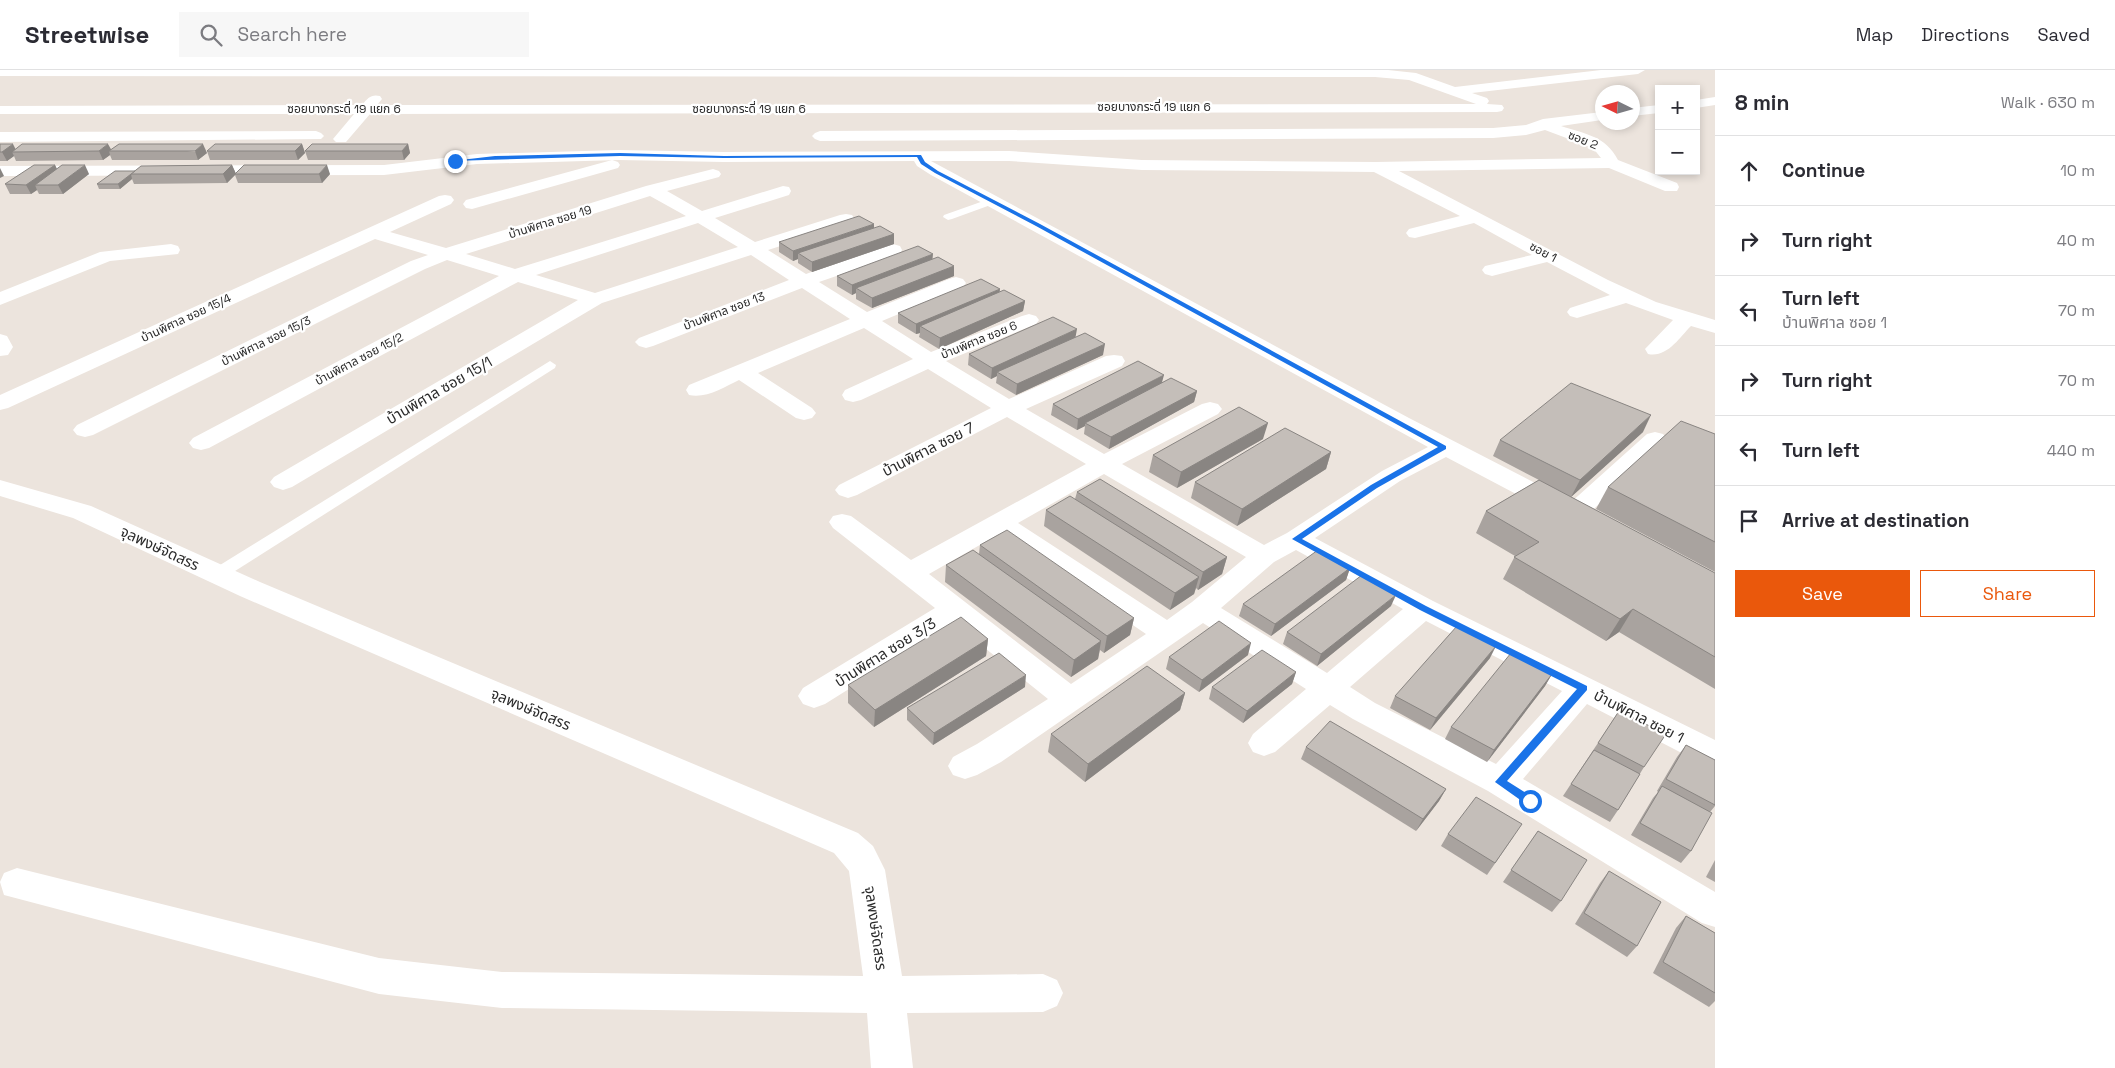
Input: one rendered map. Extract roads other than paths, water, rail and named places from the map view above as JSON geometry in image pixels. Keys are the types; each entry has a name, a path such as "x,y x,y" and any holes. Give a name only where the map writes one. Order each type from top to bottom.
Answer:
{"street":[{"path":"0,72 397,74 1374,71 1404,74 1456,91 1638,70"},
{"path":"116,86 135,73"},
{"path":"341,139 397,74"},
{"name":"ซอยบางกระดี่ 19 แยก 6","path":"0,110 1502,109 1456,91"},
{"path":"1704,103 1715,112"},
{"path":"1640,111 1655,109"},
{"path":"820,136 1463,134 1526,130 1543,124 1595,117"},
{"name":"ซอย 2","path":"1525,118 1599,146 1605,150 1611,163 1671,187"},
{"path":"0,137 316,136"},
{"path":"919,156 923,163 937,172 1444,447 1598,527"},
{"path":"472,204 724,157 1009,156 1142,165 1376,167 1611,163"},
{"path":"0,171 384,170 477,159 632,174 713,174"},
{"name":"ซอย 1","path":"1376,167 1649,306 1715,327"},
{"path":"8,186 30,170"},
{"path":"89,186 112,170"},
{"path":"632,174 753,248 929,360 1102,465 1264,556"},
{"name":"บ้านพิศาล ซอย 19","path":"447,254 632,174"},
{"name":"บ้านพิศาล ซอย 15/2","path":"202,443 516,275 783,191"},
{"name":"บ้านพิศาล ซอย 15/4","path":"0,403 445,200"},
{"path":"1415,233 1476,217"},
{"name":"บ้านพิศาล ซอย 15/1","path":"283,482 595,299 846,219"},
{"path":"372,232 595,299"},
{"path":"0,299 107,256 171,250"},
{"name":"บ้านพิศาล ซอย 13","path":"646,342 803,281 893,250"},
{"name":"บ้านพิศาล ซอย 15/3","path":"85,430 418,266 447,254"},
{"path":"1492,270 1550,256"},
{"path":"696,390 740,370 956,283"},
{"path":"1577,312 1628,296"},
{"path":"1656,349 1687,318"},
{"name":"บ้านพิศาล ซอย 6","path":"853,395 929,360 1029,320"},
{"path":"0,340 2,347 0,350"},
{"name":"บ้านพิศาล ซอย 7","path":"848,490 1008,408 1114,361"},
{"path":"740,370 804,413"},
{"path":"910,573 1102,465 1210,409"},
{"path":"1573,514 1655,439"},
{"path":"965,766 989,753 1167,634 1202,609 1264,556 1296,539 1374,486 1444,447"},
{"name":"จุลพงษ์จัดสรร","path":"2,490 82,512 218,574 846,844 860,857 867,870 885,995 892,1068"},
{"path":"842,522 910,573 1070,700"},
{"path":"1000,522 1167,634"},
{"name":"บ้านพิศาล ซอย 1","path":"1296,539 1423,608 1715,755"},
{"path":"1264,743 1423,608"},
{"name":"บ้านพิศาล ซอย 3/3","path":"814,696 955,609"},
{"path":"1202,609 1364,711 1500,782 1715,911"},
{"path":"1500,782 1584,688"},
{"path":"17,884 379,976 502,990 885,995 1043,993"}],"lane":[{"path":"948,217 992,201"},
{"path":"218,574 550,365"}]}
